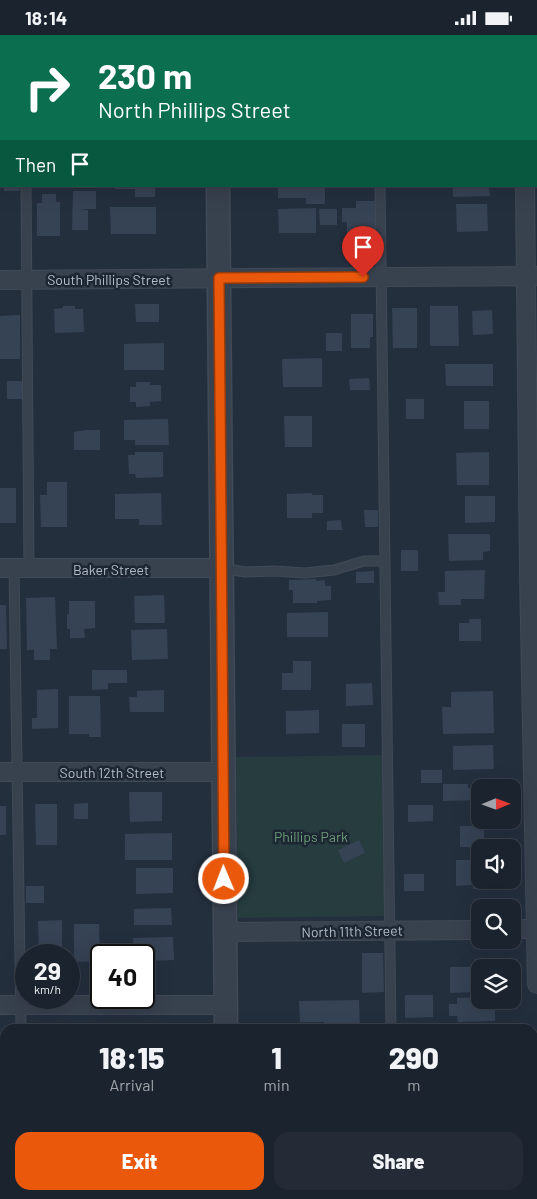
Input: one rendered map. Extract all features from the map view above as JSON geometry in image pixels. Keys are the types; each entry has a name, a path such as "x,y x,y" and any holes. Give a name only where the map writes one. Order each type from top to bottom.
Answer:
{"street":[{"path":"218,187 226,1024"},
{"path":"524,187 531,276 537,984"},
{"name":"South Phillips Street","path":"0,280 531,276"},
{"name":"Baker Street","path":"14,569 221,568"},
{"name":"South 12th Street","path":"8,772 224,772"},
{"path":"521,929 536,929"},
{"name":"North 11th Street","path":"225,932 471,930"},
{"path":"0,1005 15,1005"},
{"path":"80,1005 226,1005"}],"lane":[{"path":"18,944 8,772 14,569 28,280 26,187"},
{"path":"380,187 390,1024"},
{"path":"221,568 245,572 304,573 334,570 364,561 384,561"},
{"path":"21,1009 21,1024"}],"green space":[{"name":"Phillips Park","path":"385,755 386,916 238,918 236,757"}],"building":[{"path":"4,187 19,187 20,191 4,191"},
{"path":"115,187 155,187 155,197 135,197 135,189 115,189"},
{"path":"278,187 325,187 325,204 306,204 306,198 278,198"},
{"path":"453,187 489,187 490,196 453,197"},
{"path":"73,191 96,191 96,209 80,209 88,210 88,230 72,230"},
{"path":"42,194 56,194 56,202 60,202 60,236 37,236 37,203 42,203"},
{"path":"356,201 375,201 375,234 347,234 347,222 342,222 342,208 356,208"},
{"path":"456,204 487,204 488,231 457,232"},
{"path":"110,207 156,207 156,234 111,234"},
{"path":"316,208 316,233 279,233 278,209"},
{"path":"319,209 337,209 337,225 320,225"},
{"path":"135,304 159,304 159,322 136,322"},
{"path":"63,306 75,306 75,309 83,309 84,332 55,333 54,309 63,308"},
{"path":"430,306 458,306 459,346 430,346"},
{"path":"392,308 417,308 417,348 393,348"},
{"path":"492,310 493,334 473,335 472,311"},
{"path":"351,314 373,314 373,337 370,337 370,348 351,348"},
{"path":"20,315 20,359 0,359 0,316"},
{"path":"326,333 342,333 342,351 326,351"},
{"path":"164,343 164,370 124,370 124,344"},
{"path":"322,358 322,387 283,387 282,359"},
{"path":"445,364 493,364 493,386 446,386"},
{"path":"369,378 370,390 350,390 349,379"},
{"path":"7,381 23,381 23,399 7,399"},
{"path":"136,382 150,382 150,385 161,385 161,401 150,402 150,406 136,407 136,402 130,402 130,387 136,387"},
{"path":"406,399 424,399 424,419 406,419"},
{"path":"464,401 489,401 489,429 464,429"},
{"path":"284,416 312,416 312,447 285,447"},
{"path":"168,419 169,445 135,445 135,440 124,440 124,420"},
{"path":"100,430 100,450 74,450 74,432"},
{"path":"135,452 163,452 163,477 136,478 135,474 129,474 128,455 135,455"},
{"path":"489,452 489,485 457,485 456,453"},
{"path":"47,482 67,482 67,527 41,527 40,495 47,495"},
{"path":"0,488 16,488 16,523 0,523"},
{"path":"161,493 162,525 139,525 139,519 115,519 115,494"},
{"path":"312,493 312,495 323,495 323,513 312,513 312,518 287,518 287,494"},
{"path":"465,496 495,496 495,522 465,523"},
{"path":"364,510 378,510 378,527 365,527"},
{"path":"341,520 342,530 327,530 327,521"},
{"path":"448,534 490,534 490,551 483,552 483,560 449,561"},
{"path":"401,550 418,550 418,571 401,571"},
{"path":"485,570 484,599 461,599 461,605 439,605 438,592 445,592 445,571"},
{"path":"374,571 374,583 356,583 356,572"},
{"path":"316,579 316,581 325,580 325,586 331,586 331,600 317,601 317,603 293,603 293,590 289,590 289,580"},
{"path":"164,595 165,623 135,623 134,596"},
{"path":"55,597 57,649 50,649 50,660 34,660 34,650 27,650 26,598"},
{"path":"69,601 95,601 95,628 84,629 85,638 70,638 70,629 67,629"},
{"path":"0,605 6,605 7,649 0,649"},
{"path":"328,612 328,637 287,637 287,613"},
{"path":"470,619 481,619 481,641 459,641 459,623 469,623"},
{"path":"167,629 168,659 132,660 131,630"},
{"path":"293,661 311,661 311,690 282,690 282,673 293,673"},
{"path":"92,670 127,670 127,683 108,683 108,689 92,690"},
{"path":"372,683 373,705 346,706 346,684"},
{"path":"58,689 58,728 32,729 32,718 37,718 37,690"},
{"path":"164,690 164,712 130,712 129,697 137,697 137,691"},
{"path":"493,691 494,733 443,734 442,707 451,707 451,692"},
{"path":"69,696 100,696 101,737 89,737 89,734 69,734"},
{"path":"319,710 319,733 286,734 286,711"},
{"path":"342,724 365,724 365,747 342,747"},
{"path":"493,745 494,769 453,770 453,746"},
{"path":"421,770 442,770 442,783 421,783"},
{"path":"443,784 468,784 468,788 471,788 471,800 443,801"},
{"path":"129,792 162,792 162,821 130,822"},
{"path":"88,803 88,819 74,819 74,804"},
{"path":"35,804 57,804 57,845 36,845"},
{"path":"408,805 433,805 433,821 408,822"},
{"path":"0,806 6,806 6,835 0,835"},
{"path":"460,826 471,826 471,829 484,829 484,839 471,839 471,847 460,847"},
{"path":"172,833 172,860 125,860 125,834"},
{"path":"359,840 365,853 344,863 338,850"},
{"path":"456,860 471,860 471,885 456,886"},
{"path":"136,868 173,868 173,893 136,894"},
{"path":"404,874 424,874 424,891 404,891"},
{"path":"26,886 44,886 44,903 26,903"},
{"path":"171,908 172,925 134,925 134,909"},
{"path":"62,920 62,944 39,944 38,921"},
{"path":"74,924 99,924 100,944 90,944 90,961 80,962 80,944 74,944"},
{"path":"173,937 174,960 155,961 155,944 133,944 133,938"},
{"path":"362,953 383,953 384,992 362,993"},
{"path":"450,967 471,967 471,992 450,993"},
{"path":"405,995 433,995 433,1017 405,1018"},
{"path":"471,997 471,1009 495,1009 495,1021 458,1022 457,1016 449,1016 449,1004 457,1004 457,998"},
{"path":"359,1000 360,1024 300,1022 299,1001"}],"route":[{"path":"224,879 219,278 363,277"}]}
